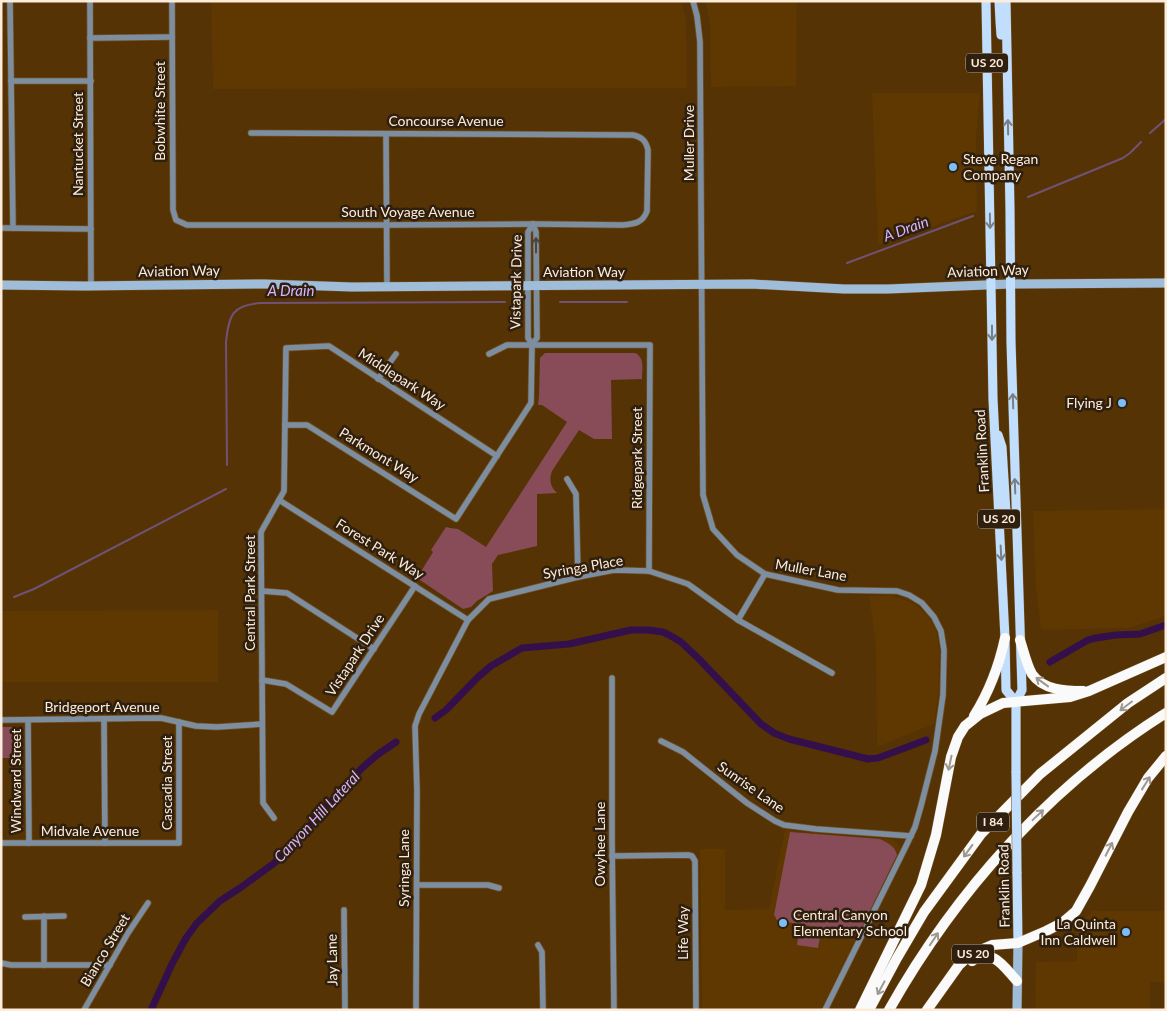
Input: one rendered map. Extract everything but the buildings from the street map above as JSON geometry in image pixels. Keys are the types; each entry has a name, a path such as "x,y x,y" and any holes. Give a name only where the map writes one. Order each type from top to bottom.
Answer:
{"highway":[{"name":"US 20","path":"860,1010 921,885 936,835 951,756 958,737 982,703 993,679 1005,638"},
{"path":"1020,640 1032,673 1041,683 1056,689 1089,691"},
{"path":"1016,702 1070,697 1089,691 1166,657"},
{"name":"I 84","path":"869,1010 924,912 981,834 1040,774 1128,704 1166,678"},
{"name":"US 20","path":"971,720 991,708 1016,702"},
{"name":"I 84","path":"889,1010 900,989 935,937 985,870 1028,824 1080,776 1113,748 1166,712"},
{"path":"1018,943 1062,923 1076,911 1128,812 1148,778 1166,756"},
{"name":"US 20","path":"927,1010 958,965 971,954 992,945 1018,943"},
{"path":"942,989 966,965 981,956 996,958 1017,981"}],"main road":[{"name":"US 20","path":"986,1 991,284"},
{"path":"999,1 1007,77"},
{"name":"US 20","path":"1006,1 1010,284"},
{"name":"Franklin Road","path":"991,284 994,420 1006,690 1016,702"},
{"name":"Franklin Road","path":"1010,284 1022,690 1016,702 1018,943"},
{"path":"994,420 1002,447 1006,512 1016,515"}],"street":[{"path":"10,1 12,228"},
{"name":"Nantucket Street","path":"90,1 91,286"},
{"name":"Bobwhite Street","path":"172,1 173,210 176,220"},
{"name":"Muller Drive","path":"692,1 697,16 700,42 702,285"},
{"path":"90,38 172,37"},
{"path":"11,80 90,81"},
{"name":"Concourse Avenue","path":"251,133 624,134 640,137 646,143 648,150 647,212 640,221"},
{"path":"386,134 387,287"},
{"name":"South Voyage Avenue","path":"176,220 187,224 386,225 623,225 640,221"},
{"name":"Vistapark Drive","path":"456,519 531,404 532,344 528,338 532,286 528,232 533,224"},
{"path":"1,228 91,228"},
{"name":"Aviation Way","path":"1,285 265,284 387,287 752,284 862,289 991,284 1166,283"},
{"name":"Muller Lane","path":"702,285 704,495 713,529 737,555 765,574 838,590 897,591 909,595 922,603 934,617 940,631 944,650 943,695 935,751 921,806 911,836 825,1010"},
{"path":"489,354 507,345 532,344"},
{"name":"Ridgepark Street","path":"532,344 650,345 649,570"},
{"name":"Middlepark Way","path":"286,348 328,346 497,456"},
{"name":"Central Park Street","path":"274,818 263,803 261,532 284,491 286,348"},
{"path":"378,379 396,354"},
{"name":"Parkmont Way","path":"285,424 307,425 456,519"},
{"path":"567,479 576,494 578,577"},
{"name":"Forest Park Way","path":"279,500 468,620"},
{"name":"Syringa Place","path":"415,726 419,714 468,620 489,599 614,570 649,570 688,584 738,620 832,673"},
{"path":"738,620 765,574"},
{"name":"Vistapark Drive","path":"262,680 286,684 332,712 415,586"},
{"path":"262,591 287,593 374,649"},
{"name":"Owyhee Lane","path":"612,678 614,1010"},
{"name":"Bridgeport Avenue","path":"1,720 161,718 196,726 217,727 262,724"},
{"path":"104,719 105,843"},
{"name":"Windward Street","path":"28,720 29,843"},
{"name":"Cascadia Street","path":"179,722 179,843"},
{"name":"Syringa Lane","path":"415,726 417,791 416,1010"},
{"name":"Sunrise Lane","path":"661,741 683,752 747,803 784,825 911,836"},
{"name":"Midvale Avenue","path":"1,843 179,843"},
{"name":"Life Way","path":"612,856 688,855 692,856 695,861 696,1010"},
{"path":"417,885 488,885 499,888"},
{"name":"Bianco Street","path":"84,1010 148,903"},
{"name":"Jay Lane","path":"344,910 345,1010"},
{"path":"44,916 44,965"},
{"path":"25,917 64,916"},
{"name":"Franklin Road","path":"1017,1010 1018,943"},
{"path":"538,945 542,952 543,1010"},
{"path":"1,963 11,965 110,965"}],"shaded area":[{"path":"211,1 681,1 686,19 687,88 213,89"},
{"path":"705,1 797,1 796,86 711,87 710,26"},
{"path":"872,93 980,93 976,138 977,211 878,245"},
{"path":"545,353 635,353 642,361 642,379 611,380 612,439 594,439 579,430 552,471 551,483 557,493 537,494 537,546 498,555 492,564 493,591 471,607 463,609 417,578 433,552 431,550 446,527 458,529 486,547 567,422 542,405 538,405 540,358"},
{"path":"1166,509 1166,616 1128,628 1041,630 1036,589 1033,511"},
{"path":"869,596 892,596 911,602 919,607 932,621 936,630 940,655 938,698 934,724 877,747 876,643"},
{"path":"218,610 218,682 1,682 1,611"},
{"path":"1,727 15,727 21,733 21,758 1,758"},
{"name":"Central Canyon Elementary School","path":"785,829 891,839 899,844 900,849 821,1010 702,1010 700,849 725,849 725,910 769,909"},
{"path":"790,832 880,839 895,849 897,855 858,935 777,920 774,915"},
{"path":"1092,911 1166,911 1166,982 1150,982 1150,1010 1035,1010 1036,962 1077,961 1077,928"},
{"path":"807,935 820,936 818,948 797,945 798,937 806,938"}],"waterway":[{"name":"A Drain","path":"1150,133 1166,119"},
{"name":"A Drain","path":"1028,197 1123,158 1141,142"},
{"name":"A Drain","path":"847,263 973,216"},
{"name":"A Drain","path":"227,465 226,342 231,318 238,309 251,304 261,303 505,302"},
{"name":"A Drain","path":"560,302 627,302"},
{"name":"A Drain","path":"14,597 34,589 226,489"},
{"name":"Canyon Hill Lateral","path":"1050,662 1088,640 1116,635 1140,634 1166,625"},
{"name":"Canyon Hill Lateral","path":"435,718 446,710 491,666 522,648 569,644 631,630 648,630 663,632 681,642 761,724 774,733 789,739 868,759 878,758 926,740"},
{"name":"Canyon Hill Lateral","path":"151,1010 172,964 186,938 197,923 220,901 273,864 288,851 362,768 396,742"}],"place":[{"name":"Steve Regan Company","path":"953,167"},
{"name":"Flying J","path":"1122,403"},
{"name":"Central Canyon Elementary School","path":"783,923"},
{"name":"La Quinta Inn Caldwell","path":"1126,932"}]}
